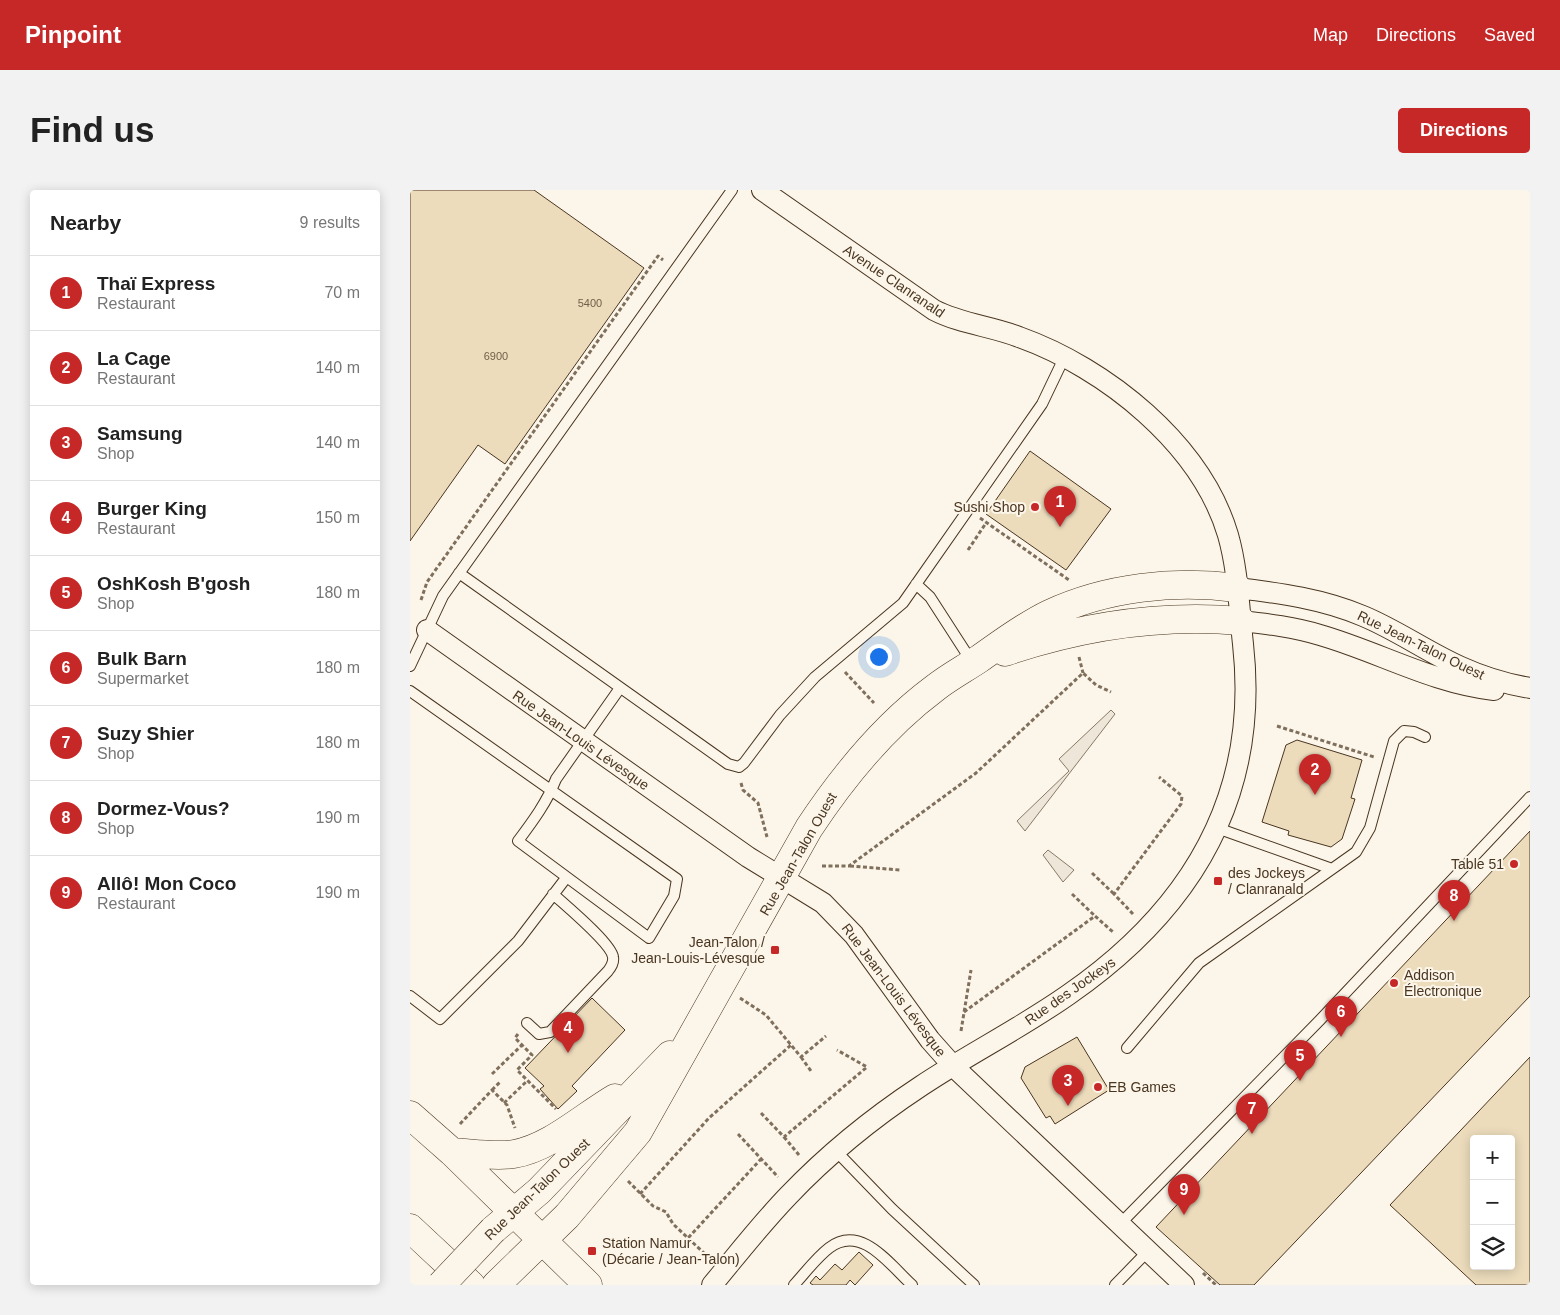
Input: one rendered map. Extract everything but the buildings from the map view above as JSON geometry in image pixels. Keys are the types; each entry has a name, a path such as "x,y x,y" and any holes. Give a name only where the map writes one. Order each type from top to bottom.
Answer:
{"main road":[{"name":"Rue Jean-Talon Ouest","path":"496,1285 568,1216 638,1132 820,812 860,758 905,713 935,688 1040,619 1090,599 1110,593 1168,586 1208,584 1237,588"},
{"name":"Rue Jean-Talon Ouest","path":"972,663 1065,634 1118,624 1175,618 1241,621"},
{"name":"Rue Jean-Talon Ouest","path":"441,1285 493,1230 539,1191 696,1029"},
{"path":"452,1152 506,1154 528,1149 554,1137 648,1078"},
{"path":"410,1115 452,1152 514,1213 532,1249 588,1285"},
{"path":"410,1228 471,1285"}],"street":[{"name":"Avenue Clanranald","path":"762,190 934,310 952,319 1019,337 1064,358 1107,382 1137,406 1200,475 1223,520 1232,551 1237,588"},
{"name":"Rue des Jockeys","path":"712,1285 788,1196 836,1152 920,1086 1057,1003 1116,959 1148,928 1176,895 1199,862 1217,828 1234,781 1244,740 1247,692 1237,588"},
{"name":"Rue Jean-Talon Ouest","path":"1237,588 1302,597 1339,607 1398,632 1460,667 1485,677 1530,688"},
{"name":"Rue Jean-Talon Ouest","path":"1241,621 1319,634 1411,670 1454,682 1483,688 1530,693"},
{"name":"Rue Jean-Louis Lévesque","path":"426,630 748,857 823,903 843,922 865,949 930,1040 954,1067 1184,1285"}],"lane":[{"path":"410,666 443,596 459,572 732,190"},
{"path":"459,572 728,764 739,766 780,715 815,677 903,603 1042,404 1064,358"},
{"path":"916,584 930,597 972,663"},
{"path":"410,691 552,789 677,879 674,896 649,938 518,842 548,801 552,789 556,779 620,688"},
{"path":"1127,1048 1199,963 1356,852 1370,828 1394,741 1404,731 1414,732 1425,737"},
{"path":"1120,1224 1320,1020 1530,797"},
{"path":"1217,828 1332,869"},
{"path":"410,996 440,1019 518,942 566,878"},
{"path":"524,1027 539,1034 548,1033 613,964 613,955 609,948 553,894"},
{"path":"836,1152 974,1285"},
{"path":"794,1285 829,1248 844,1240 854,1239 866,1243 912,1285"},
{"path":"1115,1285 1148,1251"}],"path":[{"path":"418,607 427,582 658,256"},
{"path":"985,511 980,519 1070,581"},
{"path":"968,550 986,523"},
{"path":"1077,649 1083,673 1096,685 1111,692"},
{"path":"843,669 874,702"},
{"path":"849,866 976,773 1083,673"},
{"path":"1277,726 1389,761"},
{"path":"1114,894 1181,804 1182,796 1159,777"},
{"path":"744,790 758,803 767,836"},
{"path":"822,866 900,870"},
{"path":"1092,873 1133,914"},
{"path":"1072,894 1113,932"},
{"path":"964,1012 1094,916"},
{"path":"961,1030 970,970"},
{"path":"746,1002 766,1015 811,1071"},
{"path":"524,1027 515,1038 532,1055 516,1070 558,1110"},
{"path":"801,1057 826,1036"},
{"path":"492,1074 522,1045"},
{"path":"640,1194 709,1118 791,1045"},
{"path":"784,1137 867,1067 837,1050"},
{"path":"504,1102 527,1081"},
{"path":"460,1124 500,1082"},
{"path":"492,1090 504,1102 512,1116 516,1131"},
{"path":"761,1113 800,1157"},
{"path":"738,1134 778,1177"},
{"path":"688,1238 761,1159"},
{"path":"622,1175 653,1206 666,1212 673,1224 706,1256"}],"shaded area":[{"path":"1111,710 1115,714 1025,831 1017,821 1069,771 1059,759"},
{"path":"1048,850 1074,870 1063,882 1043,855"}],"place":[{"name":"Sushi Shop","path":"1035,507"},
{"name":"Thaï Express","path":"1060,527"},
{"name":"La Cage","path":"1315,795"},
{"name":"Table 51","path":"1514,864"},
{"name":"des Jockeys / Clanranald","path":"1218,881"},
{"name":"Dormez-Vous?","path":"1454,921"},
{"name":"Jean-Talon / Jean-Louis-Lévesque","path":"775,950"},
{"name":"Addison Électronique","path":"1394,983"},
{"name":"Bulk Barn","path":"1341,1037"},
{"name":"Burger King","path":"568,1053"},
{"name":"OshKosh B'gosh","path":"1300,1081"},
{"name":"EB Games","path":"1098,1087"},
{"name":"Samsung","path":"1068,1106"},
{"name":"Suzy Shier","path":"1252,1134"},
{"name":"Allô! Mon Coco","path":"1184,1215"},
{"name":"Station Namur (Décarie / Jean-Talon)","path":"592,1251"}]}
